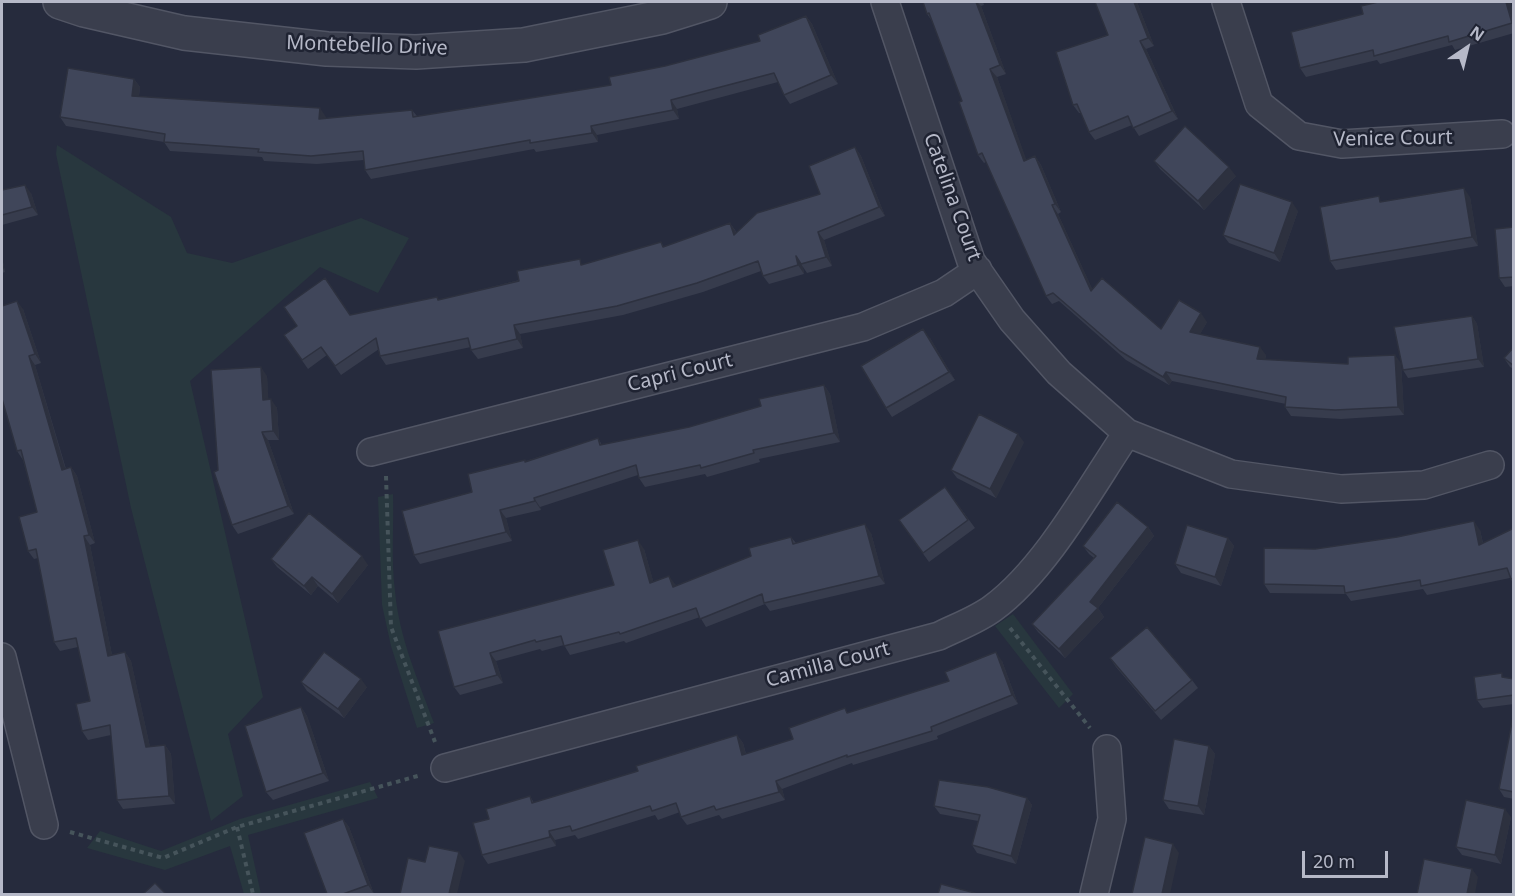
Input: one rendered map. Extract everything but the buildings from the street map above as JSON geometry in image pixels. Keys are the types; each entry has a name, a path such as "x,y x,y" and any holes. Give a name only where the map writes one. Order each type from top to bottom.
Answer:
{"street":[{"name":"Montebello Drive","path":"60,2 84,10 184,33 327,49 416,52 525,45 659,9 710,2"},
{"name":"Catelina Court","path":"885,2 971,261 1012,320 1059,373 1127,433 1231,474 1341,489 1424,485 1490,465"},
{"name":"Venice Court","path":"1226,2 1259,104 1299,136 1342,144 1502,134"},
{"name":"Capri Court","path":"378,450 862,327 944,294 978,270"},
{"name":"Camilla Court","path":"445,768 939,636 993,608 1043,559 1127,433"},
{"path":"2,657 44,825"},
{"path":"1094,894 1112,819 1107,749"}],"path":[{"path":"44,825 163,858 237,827 445,768 392,627 378,450"},
{"path":"993,608 1107,749"},
{"path":"237,827 253,894"}],"shaded area":[{"path":"57,145 171,217 187,253 232,263 361,218 409,238 378,293 320,267 190,381 263,697 228,734 243,796 211,821 131,508 56,154"},
{"path":"393,494 393,567 397,608 410,658 434,723 417,728 391,646 382,605 378,497"},
{"path":"1013,614 1073,694 1059,708 995,626"},
{"path":"370,782 378,798 248,835 261,894 244,894 230,846 165,870 87,848 100,831 161,851 240,819"}]}
